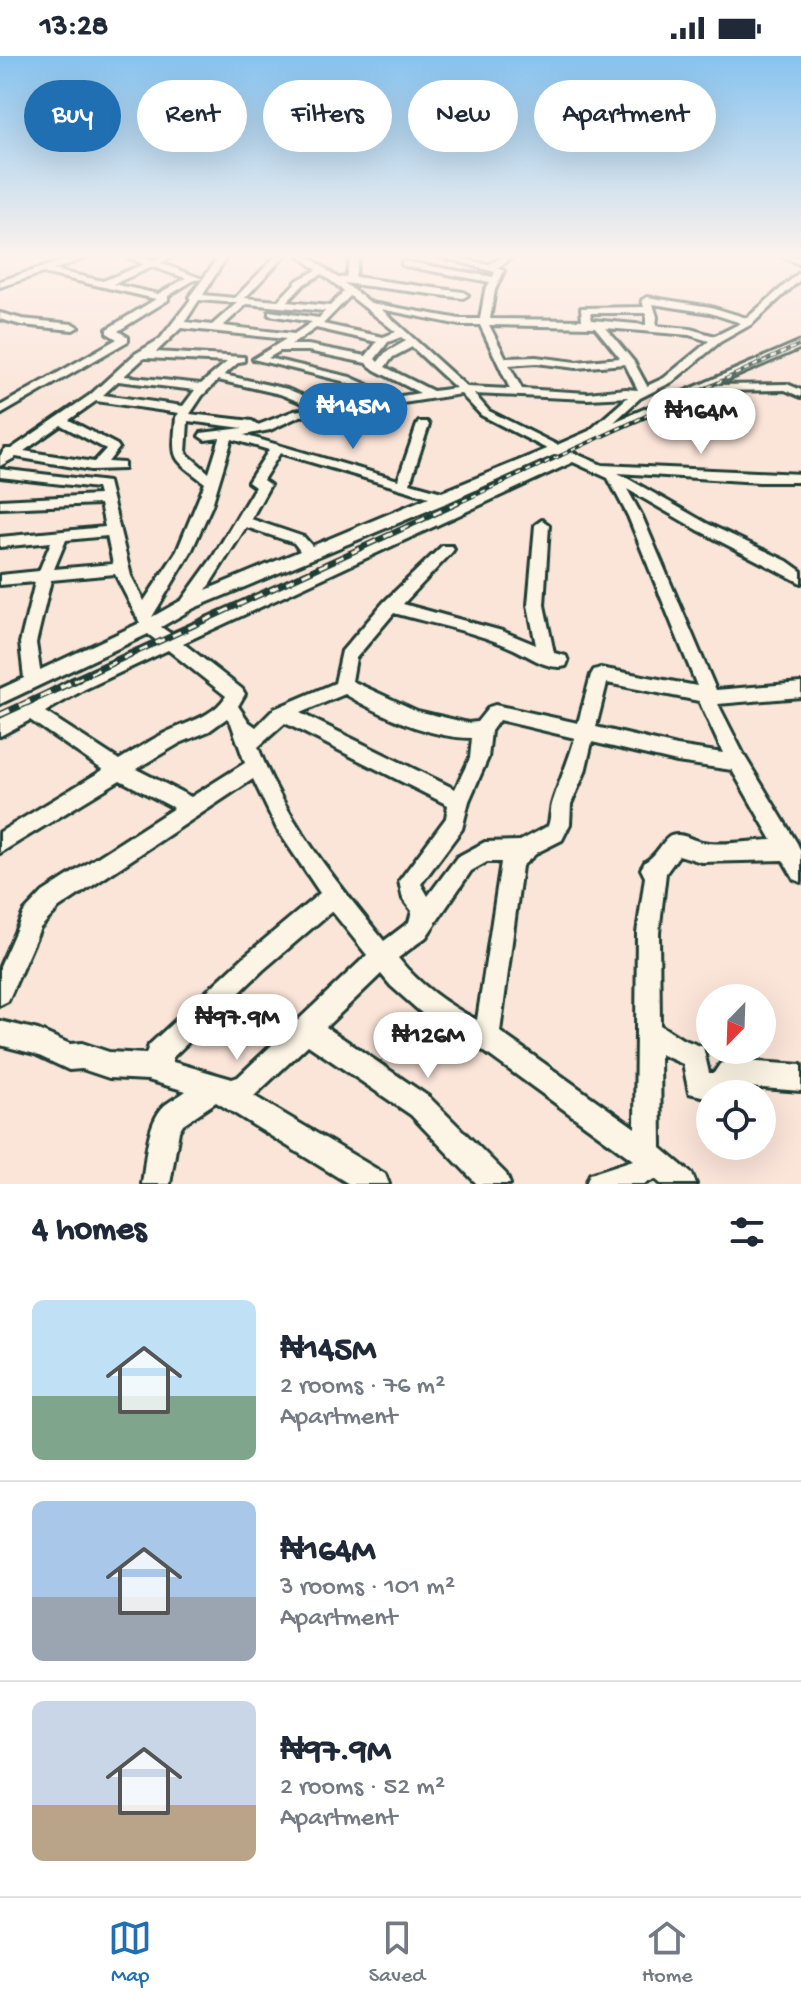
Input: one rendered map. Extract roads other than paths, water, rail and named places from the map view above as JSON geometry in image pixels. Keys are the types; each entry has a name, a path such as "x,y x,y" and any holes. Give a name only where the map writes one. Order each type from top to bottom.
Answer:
{"street":[{"path":"0,411 124,339 111,332 144,309"},
{"path":"0,462 6,451 94,397 181,325 189,309"},
{"path":"215,328 234,309"},
{"path":"258,359 298,337 332,309"},
{"path":"373,309 413,342 432,395"},
{"path":"392,309 460,322 539,321 651,328 690,332 716,340"},
{"path":"487,309 484,324 518,393"},
{"path":"702,309 749,322"},
{"path":"586,437 641,394 668,380 716,340 749,322 763,309"},
{"path":"641,394 627,361 584,310 650,310 651,328"},
{"path":"272,313 384,340 402,333"},
{"path":"0,316 21,322 73,327"},
{"path":"181,325 298,337"},
{"path":"374,364 384,340"},
{"path":"374,364 413,342"},
{"path":"0,697 146,620 446,498 801,344"},
{"path":"278,348 308,348 374,364 422,371 462,390 485,413 605,471 801,578"},
{"path":"101,353 258,359 300,366 346,379 393,401"},
{"path":"212,482 182,459 179,452 183,414 204,388 236,359"},
{"path":"501,362 536,360 576,365 627,361"},
{"path":"216,376 283,391 328,410"},
{"path":"116,378 204,388"},
{"path":"702,389 787,387 801,394"},
{"path":"205,436 266,427 298,413 462,390 588,396 626,392 641,394"},
{"path":"94,397 266,427"},
{"path":"60,420 113,448 98,466"},
{"path":"403,484 423,425"},
{"path":"228,434 446,498"},
{"path":"146,620 184,552 205,505 228,434"},
{"path":"188,604 214,570 243,521 263,485 255,482 276,449"},
{"path":"6,451 98,466 119,466"},
{"path":"0,728 79,684 573,457"},
{"path":"605,471 801,478"},
{"path":"605,471 635,516 738,763 801,872"},
{"path":"0,473 103,485 121,568 146,620 232,700 253,741 280,714 301,701 346,686"},
{"path":"0,504 106,499"},
{"path":"243,521 299,540 310,554"},
{"path":"390,606 446,620 465,630 495,635 553,660 536,605 542,525"},
{"path":"0,542 112,531"},
{"path":"33,682 28,643 44,577 60,536"},
{"path":"447,549 390,606 348,656 343,684 365,698 423,720 468,731 482,729"},
{"path":"0,580 121,568"},
{"path":"487,1038 512,861 522,851 555,833 560,824 561,804 575,772 600,675 708,697 801,690"},
{"path":"232,700 256,766 284,822 334,895 399,978 420,998 487,1038 648,1154 682,1184"},
{"path":"0,843 173,737 203,726 232,700"},
{"path":"31,711 117,770 191,807"},
{"path":"418,929 424,908 411,891 410,881 455,822 459,801 479,758 482,729 495,712 687,756 738,763"},
{"path":"280,714 298,720 459,801"},
{"path":"0,993 32,920 51,900 256,766"},
{"path":"600,1184 645,1170 648,1154 648,933 656,875 652,869 662,864 674,845 701,852 790,850"},
{"path":"0,1033 38,1042 69,1057 93,1058 109,1065 148,1067 232,1092 247,1086 384,955 418,929 464,864 485,852 522,851"},
{"path":"165,1073 158,1054 255,962 334,895"},
{"path":"309,1028 420,1106 496,1184"},
{"path":"650,1033 675,1049 694,1056 698,1084 720,1087 729,1073 801,1078"},
{"path":"156,1184 170,1120 215,1087"},
{"path":"215,1087 375,1184"}],"railway":[{"path":"454,505 801,344"},
{"path":"74,681 458,503"},
{"path":"0,715 79,679"}]}
